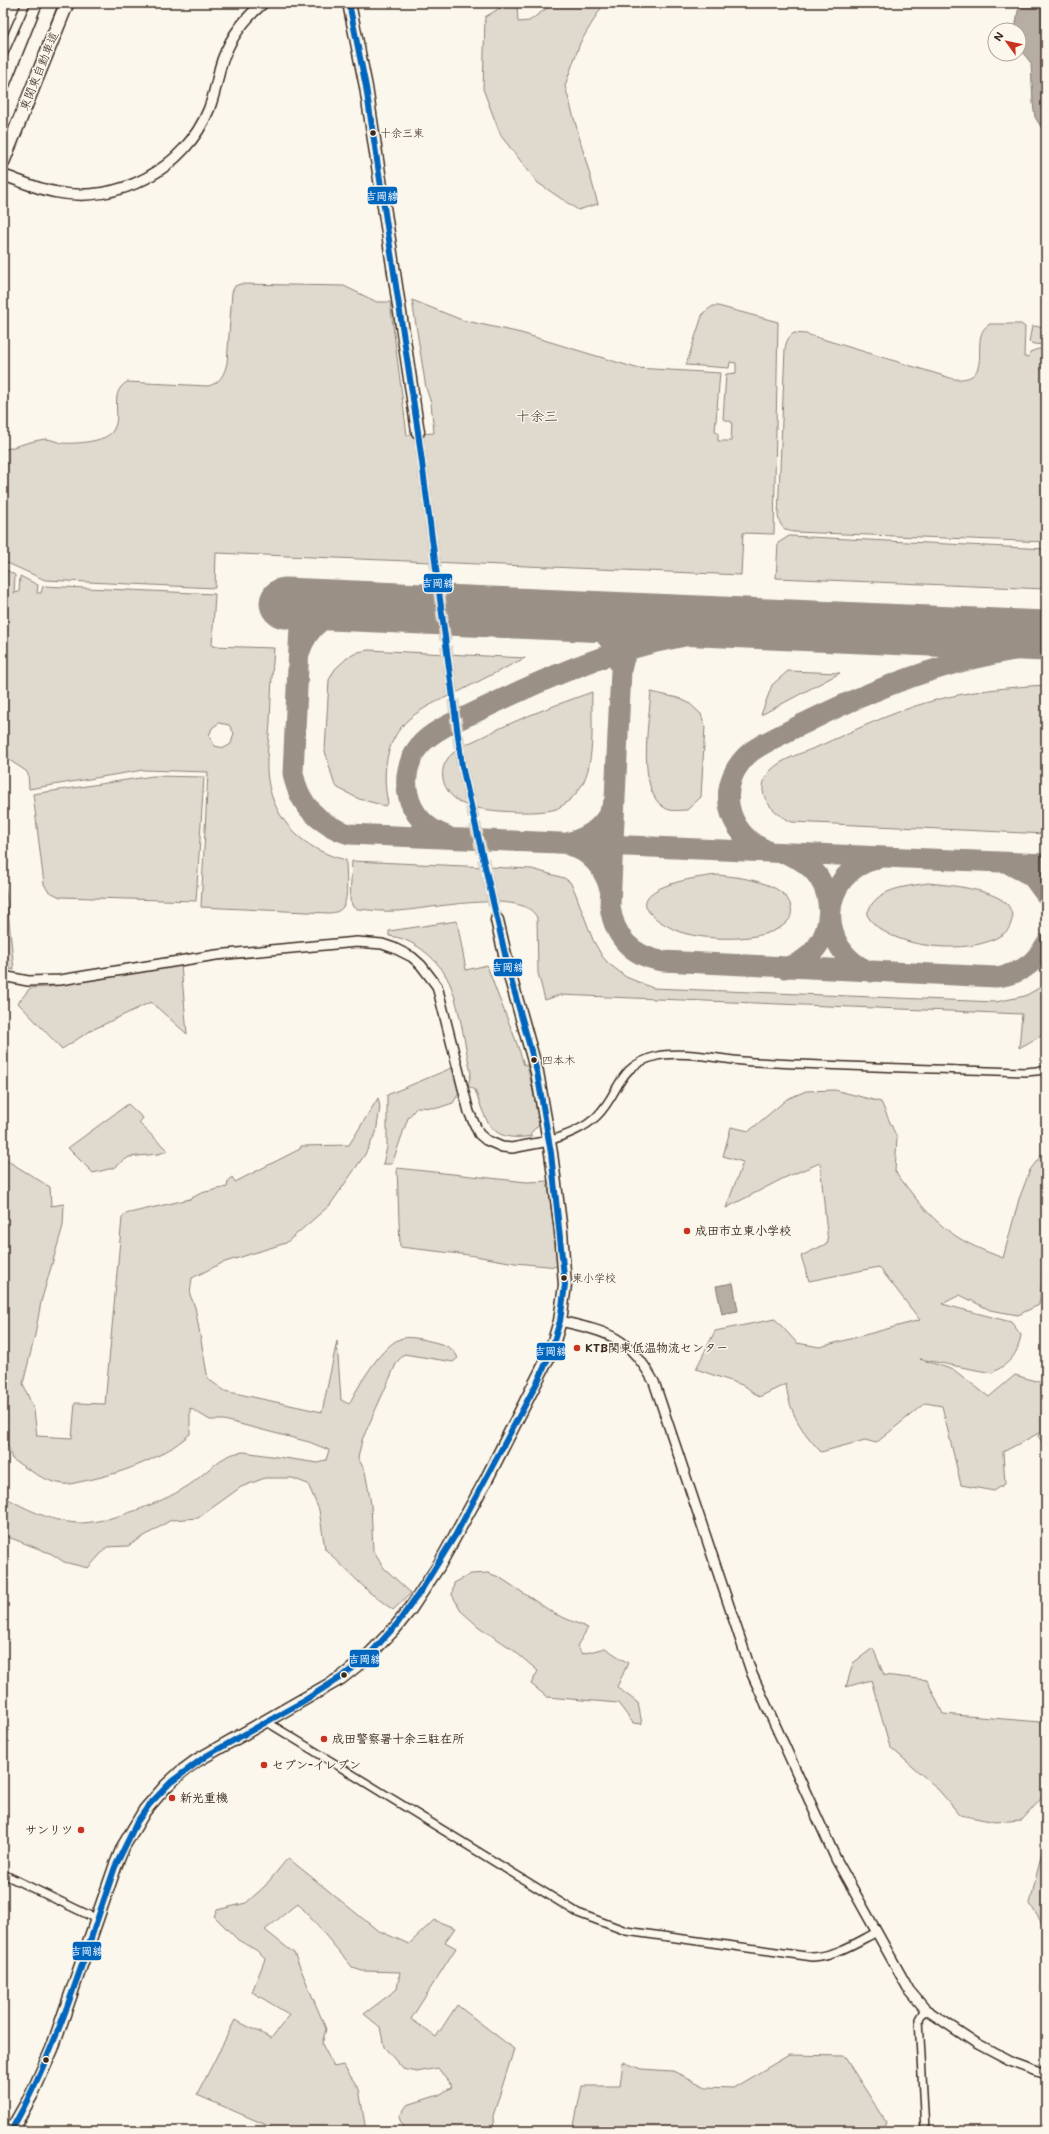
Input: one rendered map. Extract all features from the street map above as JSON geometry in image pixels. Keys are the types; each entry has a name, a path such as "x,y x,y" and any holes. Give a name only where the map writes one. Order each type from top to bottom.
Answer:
{"highway":[{"name":"東関東自動車道","path":"3,123 51,3"},
{"name":"東関東自動車道","path":"3,161 67,3"},
{"path":"349,3 366,87 418,432"},
{"path":"12,2131 45,2066 123,1847 154,1798 196,1761 330,1685 355,1668 382,1642 411,1608 438,1567 539,1379 550,1354 560,1321 565,1290 565,1275 549,1141 537,1072 510,976 497,920"}],"main road":[{"path":"3,175 55,192 87,195 122,189 144,180 163,168 188,144 205,117 229,45 246,20 263,3"}],"street":[{"path":"3,55 12,38 26,3"},
{"path":"3,976 28,981 60,980 216,955 357,942 382,944 394,948 412,957 421,965 437,986 469,1112 479,1134 486,1140 502,1147 512,1148 549,1141 577,1130 592,1120 600,1112 619,1082 631,1067 657,1056 679,1055 741,1062 888,1068 1026,1072 1046,1070"},
{"path":"560,1321 601,1331 620,1340 636,1354 654,1382 752,1674 836,1859 909,1990 925,2009 989,2050 1010,2061 1046,2074"},
{"path":"267,1722 578,1913 626,1931 813,1957 824,1957 837,1952 877,1932"},
{"path":"3,1874 97,1919"},
{"path":"925,2009 919,2019 926,2131"}],"shaded area":[{"path":"508,3 517,3 518,22 529,21 554,3 604,3 580,43 565,86 598,204 578,210 538,183 501,136 483,89 485,17"},
{"path":"1022,3 1046,3 1046,135 1035,117 1031,63 1027,58 1027,22 1016,22 1018,11"},
{"path":"240,284 344,286 377,302 390,302 407,435 434,433 431,403 426,388 412,300 462,320 521,333 636,368 720,373 715,432 718,433 718,441 731,441 732,422 723,419 726,374 736,373 736,363 730,362 729,368 686,365 703,313 713,306 718,306 778,322 774,534 743,533 741,575 216,553 215,588 45,580 3,561 3,450 45,439 62,443 74,443 89,442 103,438 112,432 115,426 117,419 118,393 121,387 127,382 208,386 216,383 223,375 227,363 232,292 235,286"},
{"path":"990,324 1021,324 1025,327 1024,357 1029,357 1030,352 1038,349 1046,349 1046,542 794,532 783,527 778,516 785,349 790,336 794,333 806,334 954,379 967,378 975,373 980,357 980,338 983,330"},
{"path":"1032,326 1046,327 1046,345 1029,342"},
{"path":"789,536 1046,549 1046,589 776,578 778,543"},
{"path":"3,568 15,575 14,593 19,592 20,576 38,585 37,593 41,593 43,586 215,594 212,646 274,648 267,766 271,795 277,809 285,821 305,842 331,856 346,860 347,892 345,903 340,910 330,913 201,907 208,772 143,770 29,789 28,774 26,771 3,756","holes":["219,723 229,725 234,733 231,744 224,748 215,746 209,736 212,728"]},
{"path":"368,650 525,658 430,705 414,715 405,723 397,733 388,755 385,779 388,803 386,806 359,799 338,788 334,783 325,751 329,680 335,669 347,658 358,652"},
{"path":"788,671 840,673 761,715 772,685"},
{"path":"1046,685 1046,834 792,822 777,813 766,801 763,786 765,778 776,766 792,757 888,716 917,705 974,692"},
{"path":"592,692 592,744 588,771 577,792 565,804 548,811 508,812 480,809 469,806 461,803 449,793 443,780 444,766 447,759 457,750 514,722"},
{"path":"651,692 678,698 689,703 701,714 705,726 701,797 687,810 673,810 665,808 656,800 650,787 646,754"},
{"path":"153,776 204,777 196,901 60,897 48,891 44,884 33,794"},
{"path":"352,861 532,869 564,878 570,882 575,892 593,940 602,956 608,963 626,977 653,988 996,1002 1025,996 1046,984 1046,1033 1019,1048 1022,1014 560,995 545,1000 538,973 537,918 529,909 514,904 473,902 397,911 358,909 353,907 350,900"},
{"path":"3,862 14,970 3,967"},
{"path":"718,875 749,879 771,886 787,899 791,907 791,915 789,920 779,928 766,934 750,937 716,938 686,934 675,930 654,917 646,907 648,898 656,890 670,884"},
{"path":"928,883 981,891 1000,899 1008,905 1013,916 1009,928 1003,934 989,941 972,946 930,946 910,942 892,936 877,927 867,915 876,899 883,894 900,888"},
{"path":"457,921 466,970 487,965 524,1065 527,1065 540,1123 530,1134 532,1136 507,1136 492,1128 487,1121 475,1090 468,1086 471,1073 455,998 447,978 437,963 422,950 406,940 389,936 389,931"},
{"path":"181,965 187,1034 151,1002 90,1031 62,1049 18,1003 30,988 48,987"},
{"path":"454,1067 459,1093 453,1103 438,1108 417,1107 408,1118 392,1164 383,1164 387,1147 387,1095"},
{"path":"835,1090 881,1102 897,1138 895,1171 914,1196 934,1219 956,1236 976,1247 1003,1258 1019,1199 1030,1170 1046,1149 1046,1243 1039,1305 1018,1315 990,1310 960,1295 942,1304 1011,1322 1021,1335 1012,1358 992,1373 920,1359 954,1370 989,1397 1015,1375 1046,1384 1046,1448 1038,1436 1039,1433 1003,1452 1005,1484 994,1491 961,1485 942,1406 925,1403 876,1443 865,1440 821,1452 802,1429 790,1405 786,1384 759,1397 745,1386 696,1369 715,1331 775,1319 797,1343 820,1347 920,1320 879,1267 809,1281 801,1256 828,1243 820,1163 784,1178 726,1208 743,1162 723,1156 731,1127 749,1131 787,1099 806,1091"},
{"path":"378,1098 380,1107 376,1133 364,1156 330,1205 286,1243 222,1263 192,1278 190,1295 195,1307 208,1379 225,1391 322,1412 337,1341 341,1400 349,1404 358,1387 379,1356 395,1341 403,1338 423,1339 445,1345 454,1351 458,1358 453,1362 404,1354 397,1362 362,1440 358,1458 365,1471 371,1504 373,1551 384,1568 411,1593 393,1610 369,1592 325,1549 319,1510 308,1484 292,1478 265,1478 241,1487 198,1518 171,1520 128,1546 107,1547 88,1568 64,1562 52,1554 3,1535 3,1496 29,1510 47,1517 67,1522 89,1522 117,1516 163,1500 186,1487 220,1460 235,1453 244,1452 318,1463 326,1460 329,1450 309,1442 224,1420 210,1420 190,1408 190,1434 152,1459 123,1471 71,1484 64,1484 43,1478 12,1459 3,1431 3,1158 50,1187 51,1206 64,1204 63,1226 41,1302 35,1335 23,1384 34,1410 37,1436 72,1438 75,1403 105,1404 122,1218 125,1214 190,1199 201,1193 227,1187 228,1182 232,1177 235,1182 300,1149 301,1146 349,1145"},
{"path":"128,1104 143,1118 139,1123 168,1151 158,1154 129,1157 113,1168 93,1173 68,1148"},
{"path":"397,1168 527,1182 548,1181 558,1267 515,1263 469,1255 400,1247"},
{"path":"733,1283 738,1311 722,1314 716,1286"},
{"path":"488,1573 499,1577 555,1614 588,1628 577,1646 582,1654 605,1648 628,1663 617,1687 638,1703 642,1724 633,1723 618,1703 547,1697 531,1684 538,1671 512,1649 479,1627 462,1612 452,1595 454,1583 471,1574"},
{"path":"873,1648 884,1675 927,1680 943,1714 1041,1722 1046,1727 1046,1790 1040,1800 1022,1820 995,1822 960,1815 936,1787 890,1747 871,1680 846,1687 853,1663"},
{"path":"1046,1833 1046,1930 1030,1904"},
{"path":"288,1858 377,1930 409,1944 434,1920 455,1928 445,1942 456,1948 411,2019 436,2037 457,2005 514,2049 493,2116 494,2131 404,2131 399,2117 407,2105 439,2095 452,2087 438,2068 417,2072 403,2069 384,2047 380,2027 364,2014 397,1989 400,1972 362,1971 353,1968 298,1903 265,1930 294,1953 326,2029 322,2044 334,2067 343,2065 359,2089 366,2131 280,2131 197,2095 235,2020 271,2038 290,2015 252,1992 265,1959 256,1950 238,1940 214,1916 217,1910 246,1903 264,1887"},
{"path":"789,2055 844,2056 886,2122 881,2131 571,2131 573,2130 582,2086 620,2086 623,2062 641,2069 673,2071 706,2087 733,2088"}],"taxiway":[{"path":"301,604 293,773 300,795 312,812 328,825 349,834 1046,864"},
{"path":"300,651 308,634 321,621 336,612 354,606"},
{"path":"576,616 584,619 605,634 618,656 620,665"},
{"path":"798,625 672,620 662,622 645,630 638,636 627,651 621,670 610,906 612,917 620,936 633,950 642,955 662,961 996,977 1019,971 1031,963 1046,944"},
{"path":"447,836 433,830 422,820 413,808 408,794 408,768 416,750 426,739 449,724 511,695 539,682 595,660 652,643 714,631"},
{"path":"768,851 753,843 742,832 734,820 729,806 729,791 732,777 740,763 752,751 766,742 840,706 897,682 926,672 984,656 1046,645"},
{"path":"570,842 585,837 603,823 614,802"},
{"path":"569,845 590,856 604,874 610,889"},
{"path":"784,968 803,960 817,947 825,931 828,913 827,895 819,878 807,864 789,855"},
{"path":"871,972 853,962 840,947 833,931 831,913 834,895 843,880 857,867 876,859"},
{"path":"1011,865 1032,876 1046,895"}],"runway":[{"path":"285,603 1046,636"}],"tunnel":[{"path":"418,432 462,766 497,920"}],"transit line":[{"name":"吉岡線","path":"11,2131 28,2100 43,2067 69,2002 115,1867 137,1822 149,1805 171,1782 206,1756 302,1702 344,1675 368,1656 397,1624 422,1589 456,1534 539,1379 550,1354 560,1321 565,1285 551,1153 537,1072 510,976 462,766 418,432 366,87 349,3"}],"place":[{"name":"十余三東","path":"373,133"},
{"name":"四本木","path":"534,1060"},
{"name":"成田市立東小学校","path":"687,1231"},
{"name":"東小学校","path":"564,1278"},
{"name":"KTB関東低温物流センター","path":"577,1348"},
{"name":"成田警察署十余三駐在所","path":"324,1739"},
{"name":"セブン-イレブン","path":"264,1765"},
{"name":"新光重機","path":"172,1798"},
{"name":"サンリツ","path":"81,1830"}],"district":[{"name":"十余三","path":"537,416"}]}
